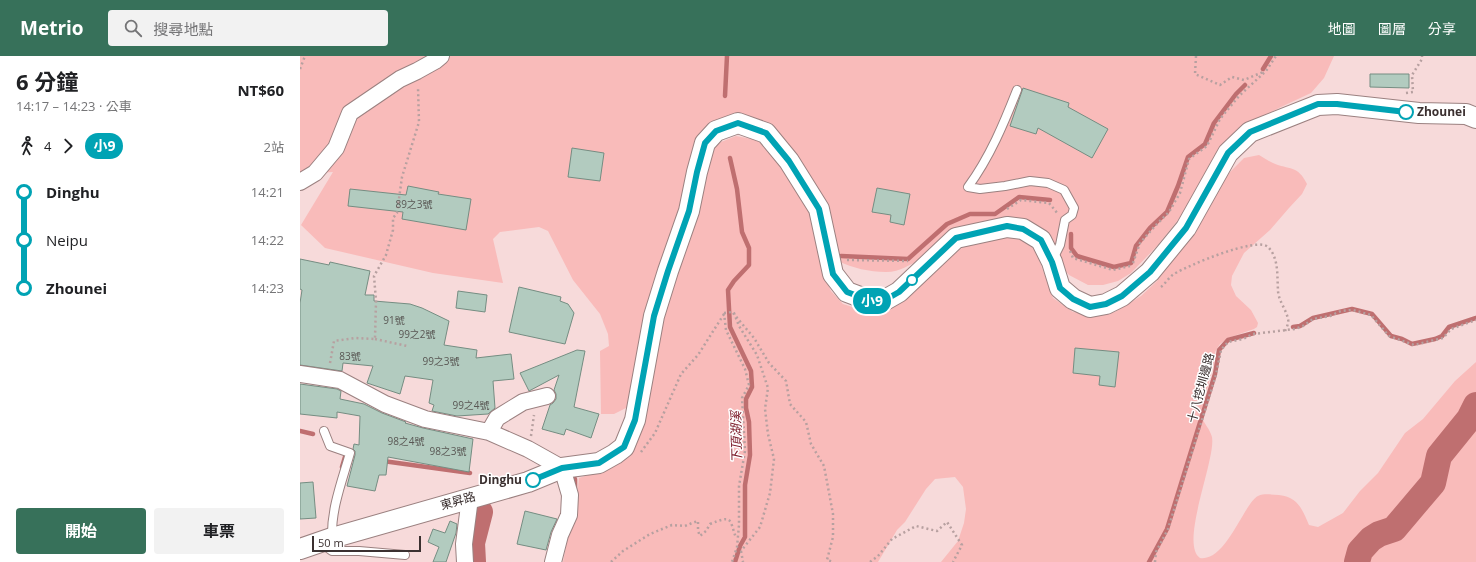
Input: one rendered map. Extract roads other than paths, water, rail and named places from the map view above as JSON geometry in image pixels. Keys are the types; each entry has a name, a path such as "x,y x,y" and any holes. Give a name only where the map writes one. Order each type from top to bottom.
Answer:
{"street":[{"path":"300,182 315,173 336,148 350,113 400,79 435,61 441,56"},
{"path":"1052,262 1060,288 1073,299 1090,307 1106,304 1122,296 1150,272 1186,228 1228,153 1250,132 1318,104 1337,104 1419,113 1466,114 1476,118"},
{"name":"東昇路","path":"300,549 326,540 528,482 562,468 599,463 624,447 635,420 657,309 668,271 689,211 705,143 716,131 738,123 766,133 789,161 819,209 833,274 847,292 871,301 885,300 899,292 956,238 1007,226 1023,229 1041,240 1052,262"},
{"path":"300,374 340,380 385,404 425,419 489,432 528,449 562,468 570,495 569,509 553,562"},
{"path":"489,432 497,418 524,402 541,397"},
{"path":"465,562 464,544 470,498"}],"lane":[{"path":"1017,90 1003,124 985,161 968,186 980,190 1030,181 1048,183 1064,190 1074,208 1072,215 1064,220 1060,245 1052,262"},
{"path":"324,432 330,446 350,453 339,490 332,523 326,540 332,551 359,551 405,555"}],"waterway":[{"name":"下頂湖溪","path":"725,96 727,56"},
{"path":"1263,69 1271,56"},
{"path":"1071,234 1071,248 1077,256 1114,267 1131,263 1136,246 1150,228 1167,212 1188,157 1205,144 1214,123 1236,94 1245,85"},
{"name":"下頂湖溪","path":"730,158 737,189 742,232 749,248 749,265 728,290 730,327 751,371 752,387 746,399 749,422 750,455 745,485 745,537 740,546 735,562"},
{"path":"841,256 908,259 947,224 970,214 995,214 1019,197 1050,200"},
{"path":"1293,327 1300,326 1313,318 1352,309 1372,314 1391,336 1412,344 1435,339 1442,336 1449,327 1476,318"},
{"path":"1149,562 1167,529 1215,374 1219,350 1228,340 1254,333"},
{"path":"1357,562 1360,551 1371,539 1379,534 1394,529 1433,483 1439,456 1469,419 1476,405"},
{"path":"300,431 313,434"},
{"path":"342,467 345,457"},
{"path":"383,461 470,473"},
{"path":"575,479 575,489"},
{"path":"473,562 472,543 480,512"}],"place":[{"name":"Zhounei","path":"1406,112"},
{"name":"Dinghu","path":"533,480"}]}
